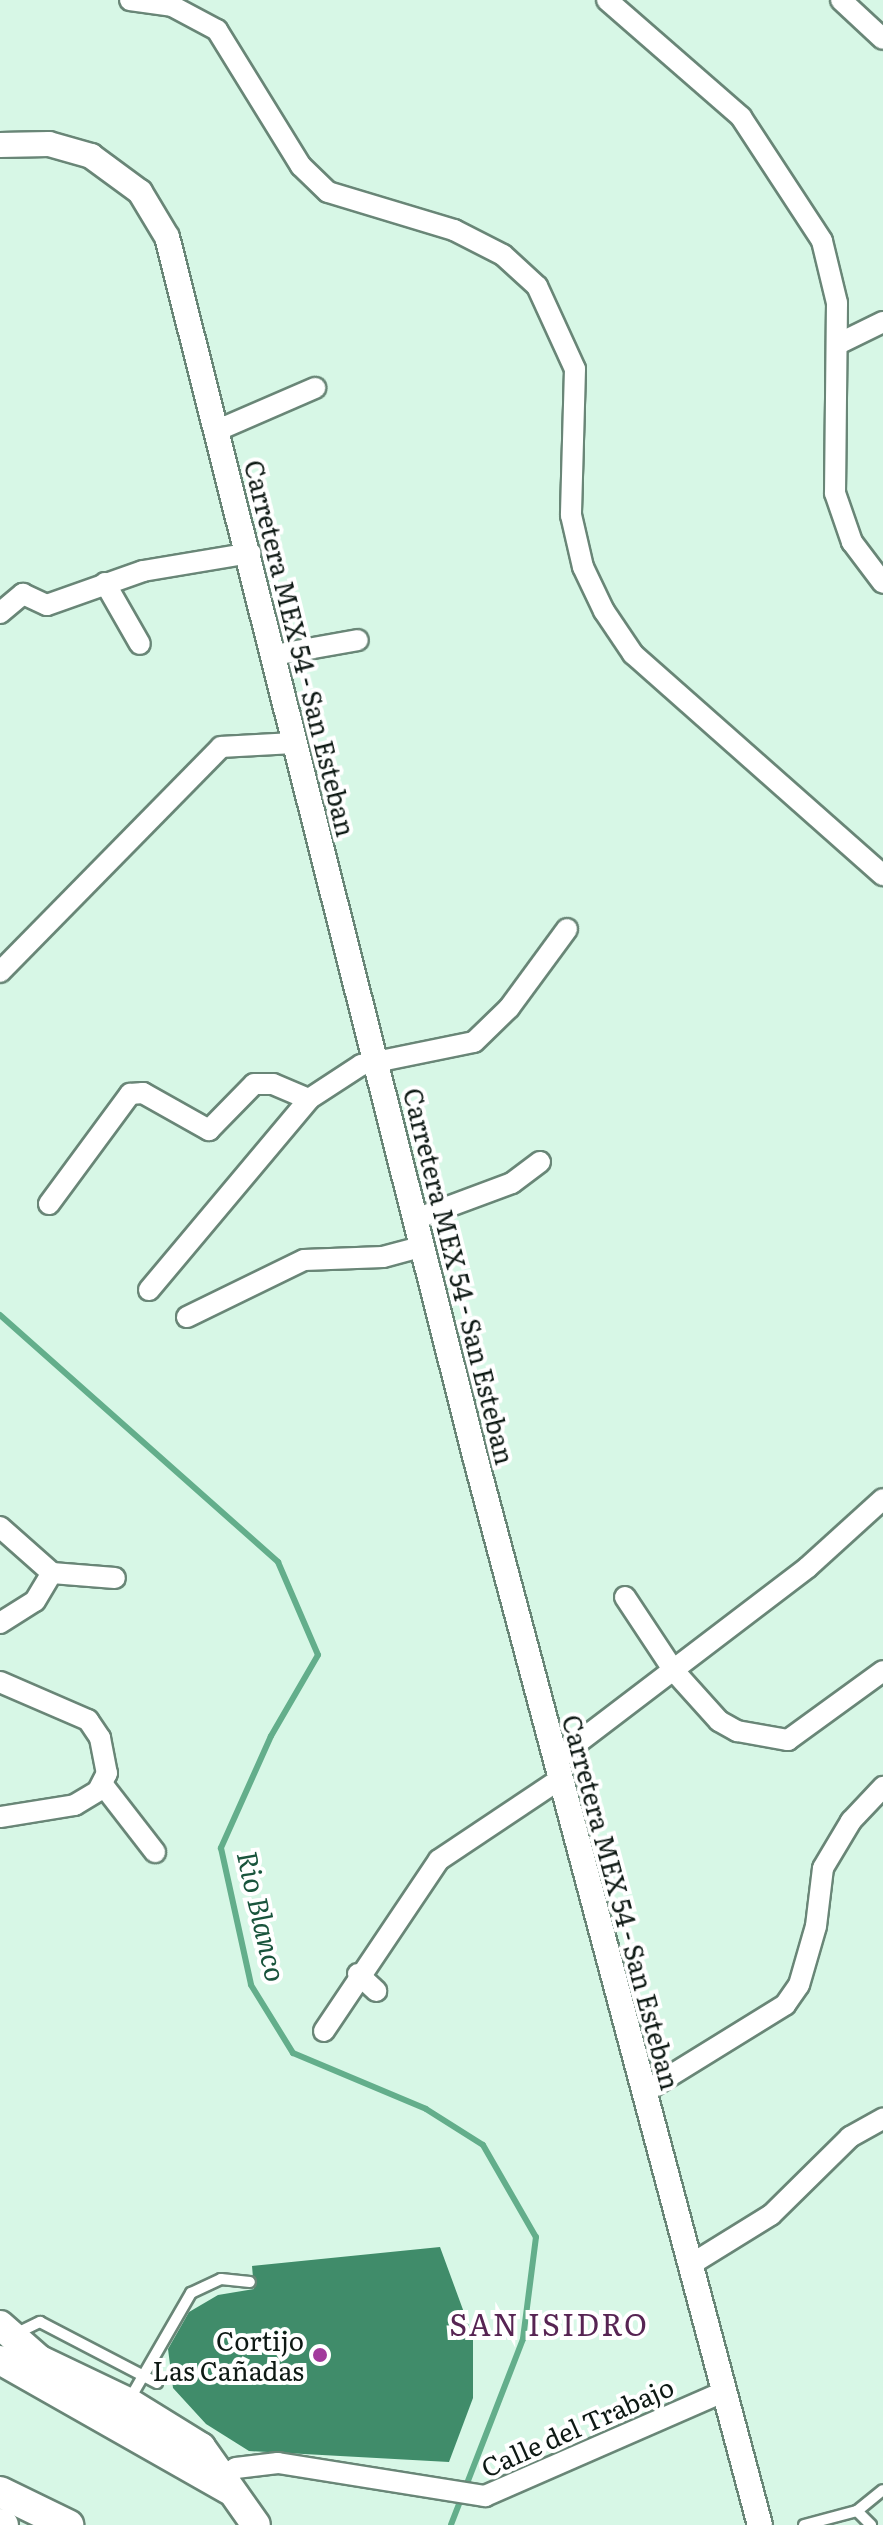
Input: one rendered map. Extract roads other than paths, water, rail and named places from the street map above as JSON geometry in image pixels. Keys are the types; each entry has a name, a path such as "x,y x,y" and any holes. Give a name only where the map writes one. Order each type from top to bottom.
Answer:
{"main road":[{"path":"3,2343 122,2413 224,2483 256,2525"},
{"path":"0,2492 68,2525"}],"street":[{"path":"130,0 172,6 217,30 301,166 328,192 454,230 503,255 537,286 572,356 577,385 571,515 583,567 604,611 633,654 883,875"},
{"path":"607,0 720,95 788,180 829,262 838,344 835,493 852,542 883,583"},
{"path":"841,0 883,39"},
{"name":"Carretera MEX 54 - San Esteban","path":"0,145 76,149 125,179 152,207 167,237 251,553 293,743 558,1770 760,2525"},
{"path":"838,344 883,322"},
{"path":"218,430 315,388"},
{"path":"0,613 18,596 47,605 105,583 251,553"},
{"path":"105,583 140,644"},
{"path":"274,655 358,640"},
{"path":"0,972 221,747 293,743"},
{"path":"149,1290 309,1099 351,1069 474,1042 504,1014 567,929"},
{"path":"49,1204 130,1094 143,1093 209,1130 254,1084 273,1084 309,1099"},
{"path":"418,1218 512,1183 540,1162"},
{"path":"187,1317 304,1260 383,1257 424,1246"},
{"path":"324,2031 358,1974 439,1860 558,1770 674,1671 808,1567 883,1499"},
{"path":"0,1527 52,1573 115,1578"},
{"path":"0,1623 35,1601 52,1573"},
{"path":"625,1597 674,1671 728,1727 782,1740 883,1671"},
{"path":"0,1682 88,1720 107,1761 103,1785 155,1852"},
{"path":"0,1817 64,1809 103,1785"},
{"path":"644,2092 785,2005 799,1985 816,1926 823,1868 851,1821 883,1787"},
{"path":"358,1974 376,1991"},
{"path":"690,2265 771,2215 850,2137 883,2119"},
{"name":"Calle del Trabajo","path":"224,2483 278,2463 478,2497 725,2391"}],"lane":[{"path":"122,2413 191,2293 221,2279 250,2282"},
{"path":"3,2343 40,2322 157,2383"},
{"path":"804,2525 857,2511 883,2490"},
{"path":"857,2511 871,2525"}],"waterway":[{"name":"Rio Blanco","path":"0,1315 278,1562 318,1655 271,1736 221,1848 251,1985 293,2053 426,2109 483,2145 536,2237 523,2339 451,2525"}],"place":[{"name":"Cortijo Las Cañadas","path":"320,2355"}],"district":[{"name":"SAN ISIDRO","path":"549,2323"}]}
